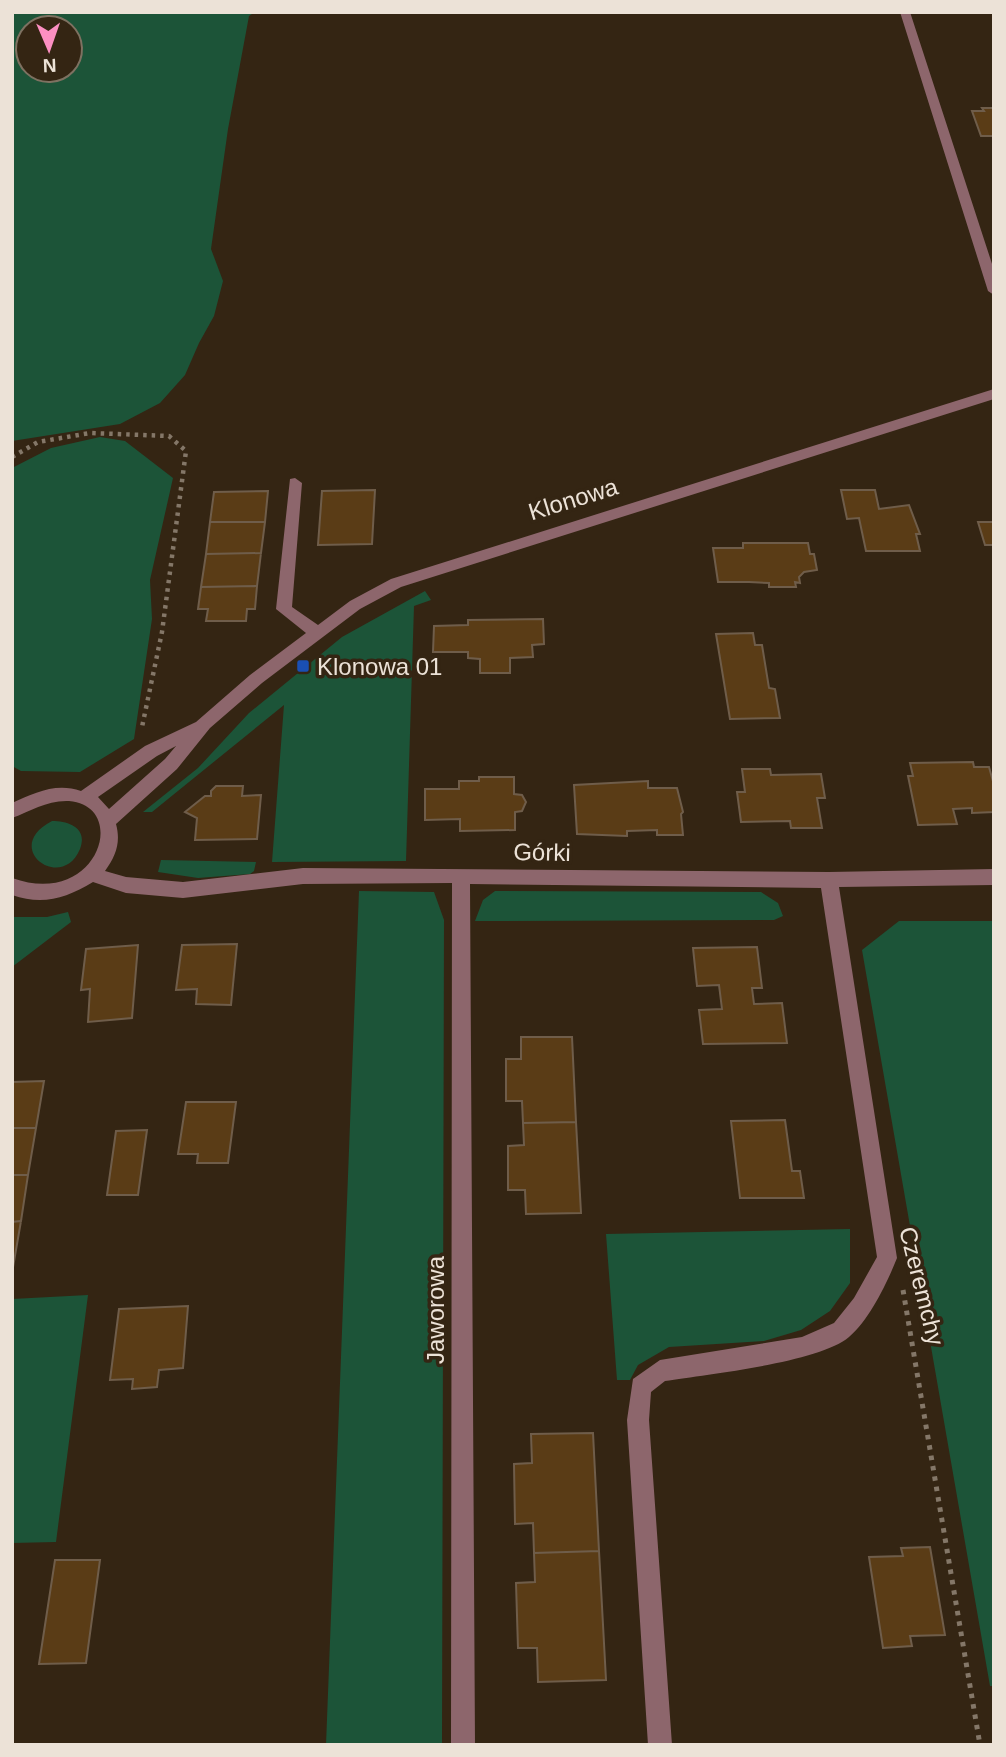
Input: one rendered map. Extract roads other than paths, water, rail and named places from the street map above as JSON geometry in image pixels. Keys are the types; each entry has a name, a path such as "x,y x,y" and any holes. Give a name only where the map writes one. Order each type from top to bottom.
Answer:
{"street":[{"path":"905,12 994,290"},
{"name":"Klonowa","path":"108,820 171,764 204,723 256,679 355,605 396,583 994,394"},
{"path":"295,483 284,609 318,632"},
{"name":"Klonowa","path":"85,797 151,751 204,723"},
{"path":"13,888 35,894 55,892 75,885 92,874 103,860 110,844 108,820 94,803 85,797 62,793 17,802"},
{"name":"Górki","path":"92,874 127,885 183,890 303,876 829,880 994,877"},
{"name":"Jaworowa","path":"461,876 463,1745"},
{"name":"Czeremchy","path":"660,1745 638,1420 641,1387 660,1371 803,1347 841,1330 862,1305 887,1258 829,880"}],"place":[{"name":"Klonowa 01","path":"303,666"}]}
